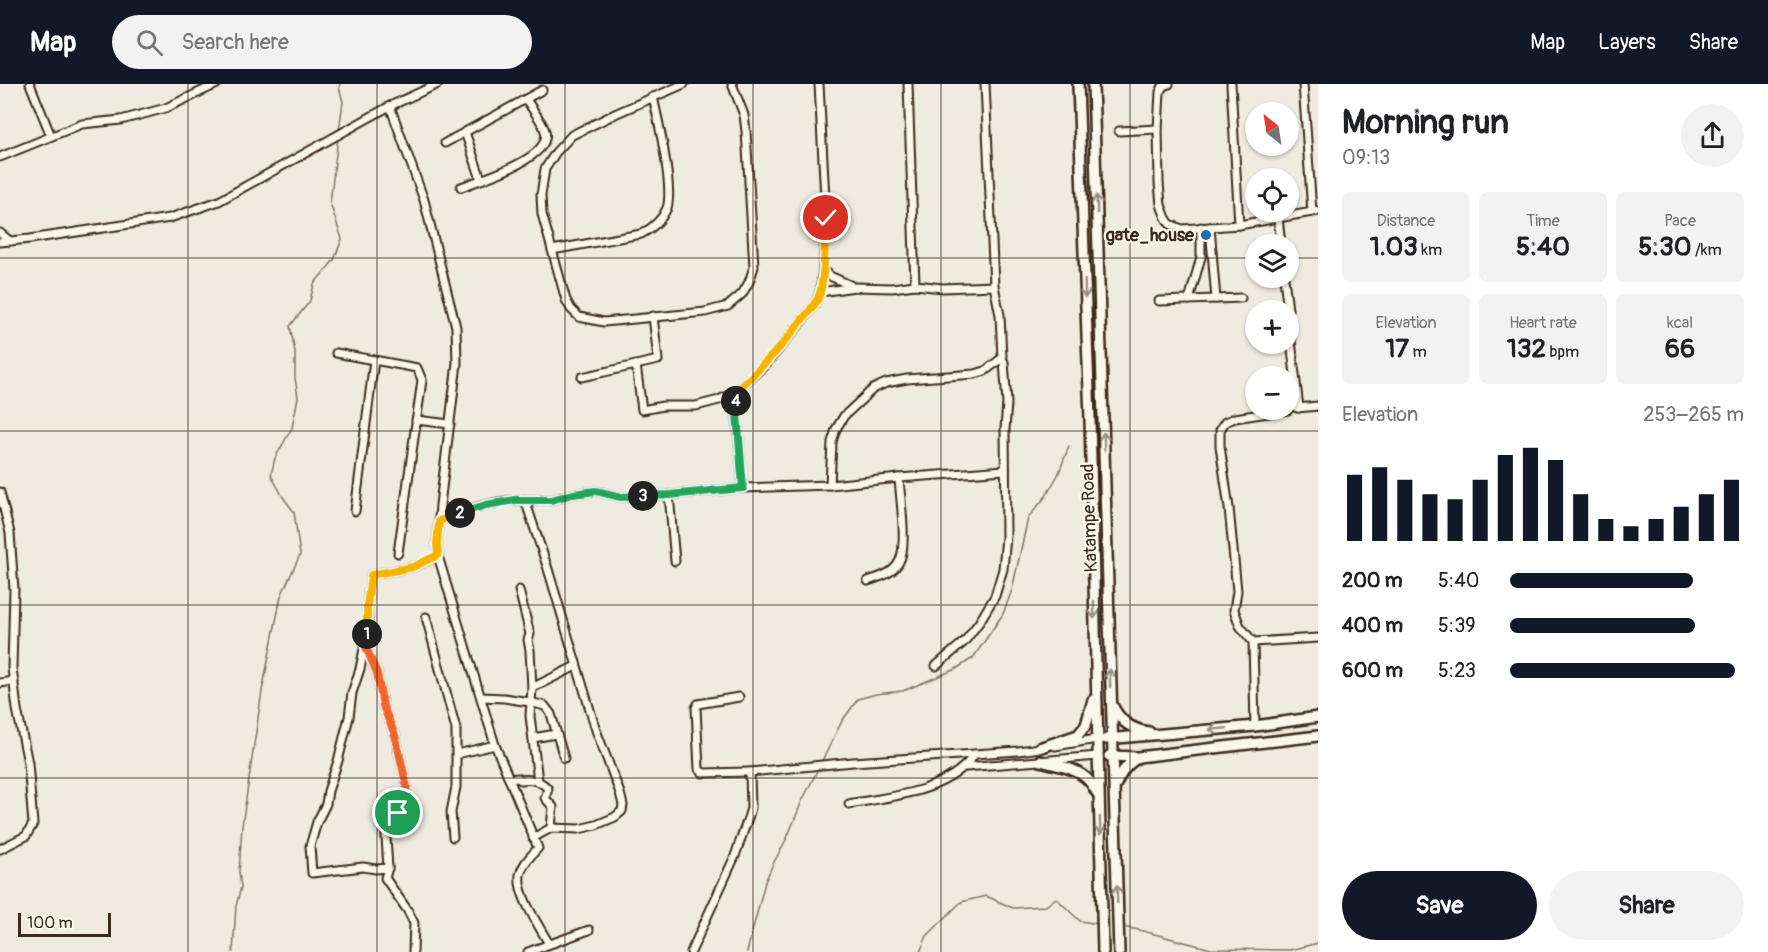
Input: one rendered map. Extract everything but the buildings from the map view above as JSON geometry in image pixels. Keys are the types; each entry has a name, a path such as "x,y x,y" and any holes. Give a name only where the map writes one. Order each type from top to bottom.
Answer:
{"main road":[{"name":"Katampe Road","path":"1078,84 1090,419 1103,952"},
{"name":"Katampe Road","path":"1093,84 1119,952"},
{"path":"1039,748 1077,735 1086,725 1096,692"},
{"path":"1110,701 1117,715 1126,724 1135,729 1164,735"},
{"path":"1097,740 1255,726 1318,717"},
{"path":"1098,756 1138,757 1318,736"},
{"path":"1114,789 1122,771 1138,757"},
{"path":"1040,761 1080,774 1090,781 1099,796"}],"street":[{"path":"30,84 51,136"},
{"path":"0,157 82,124 121,120 166,108 217,84"},
{"path":"0,242 30,240 170,218 219,201 390,106 438,84"},
{"path":"684,84 572,135 544,169 541,195 542,214 567,300 571,309 579,317 604,321 705,312 728,306 742,294 754,267 746,131 744,115 732,84"},
{"path":"636,365 642,410 663,406 696,406 719,400 735,392 765,364 815,304 820,292 823,269 826,218 819,84"},
{"path":"908,84 915,285"},
{"path":"936,666 965,641 995,596 1003,569 1006,537 1007,402 1000,315 994,286 986,84"},
{"path":"1169,84 1163,86 1160,92 1158,129 1160,196 1166,218 1170,224 1178,228 1256,222"},
{"path":"1231,84 1239,225"},
{"path":"1299,215 1315,212 1303,84"},
{"path":"445,143 543,90"},
{"path":"552,250 641,234 650,230 659,221 667,208 669,194 660,126 653,97"},
{"path":"460,187 523,163 540,148 545,140 546,132 526,99"},
{"path":"390,106 424,200 456,327 457,363 439,521 438,555 495,745 538,848 524,863 520,886 549,944"},
{"path":"1119,131 1158,129"},
{"path":"465,132 481,179"},
{"path":"540,148 556,152"},
{"path":"1189,300 1201,257 1201,227"},
{"path":"1210,227 1216,299"},
{"path":"0,233 10,241"},
{"path":"1201,257 1213,258"},
{"path":"823,269 842,283 855,287"},
{"path":"820,292 855,287 994,286"},
{"path":"1159,301 1241,298"},
{"path":"582,378 658,360 653,316"},
{"path":"336,353 417,368 422,380 398,554"},
{"path":"830,485 831,442 836,429 844,416 873,389 907,379 975,374 986,371 1002,358"},
{"path":"355,511 374,360"},
{"path":"735,392 743,488"},
{"path":"1299,408 1318,406"},
{"path":"1245,416 1225,422 1221,430 1220,446 1237,591 1234,610 1240,626 1253,642 1255,726"},
{"path":"416,420 450,424"},
{"path":"439,521 486,505 515,500 551,500 596,491 621,497 669,495 743,488 830,485 1005,470"},
{"path":"868,580 885,576 899,564 904,550 899,478"},
{"path":"0,492 10,532 14,589 12,668 17,709 28,763 33,824 26,836 0,849"},
{"path":"669,495 675,561"},
{"path":"525,500 596,730 623,805 622,811 615,817 596,825 579,829 551,828 533,838"},
{"path":"388,868 363,867 312,873 310,846 317,822 326,804 349,717 352,693 360,669 368,629 367,606 371,575 413,567 438,555"},
{"path":"519,591 530,634 528,640 532,688 530,716 538,781"},
{"path":"426,617 456,729 456,787 451,812 453,837"},
{"path":"1253,642 1318,638"},
{"path":"365,645 377,673 383,706 395,735 407,787 398,813 385,822 388,868 385,878 414,923 413,952"},
{"path":"532,688 576,666"},
{"path":"0,683 14,681"},
{"path":"481,697 504,698 545,706 551,714 564,758"},
{"path":"739,697 698,704 696,708 699,769 703,773 750,772 853,762 1018,751 1097,740"},
{"path":"533,738 556,734"},
{"path":"457,754 495,745"},
{"path":"849,804 911,793 937,784 966,767 975,754"},
{"path":"966,767 1098,756"},
{"path":"692,952 735,856 751,808 750,772"},
{"path":"509,779 527,779 545,784 548,789 545,798 553,807 551,828"},
{"path":"528,952 589,930"}],"waterway":[{"path":"339,130 343,102 340,84"},
{"path":"233,952 236,906 241,887 239,872 242,826 262,691 281,596 300,555 294,512 271,475 275,458 292,428 298,397 295,352 290,326 310,301 314,284 334,260 342,239 330,203 338,138"},
{"path":"821,763 842,721 858,699 903,691 956,669 973,658 1003,614 1012,590 1028,518 1046,496 1058,475 1069,446"},
{"path":"747,952 765,882 819,767"},
{"path":"920,952 927,936 961,902 986,896 1013,908 1046,906 1056,898 1080,921 1099,924"},
{"path":"1122,927 1211,949 1290,950 1318,943"}],"place":[{"name":"gate_house","path":"1206,235"}],"route":[{"path":"398,813 407,787 395,735 383,706 377,673 365,645 371,575 413,567 438,555 439,521 486,505 515,500 551,500 596,491 621,497 743,488 735,392 765,364 815,304 820,292 823,269 826,218"}]}
